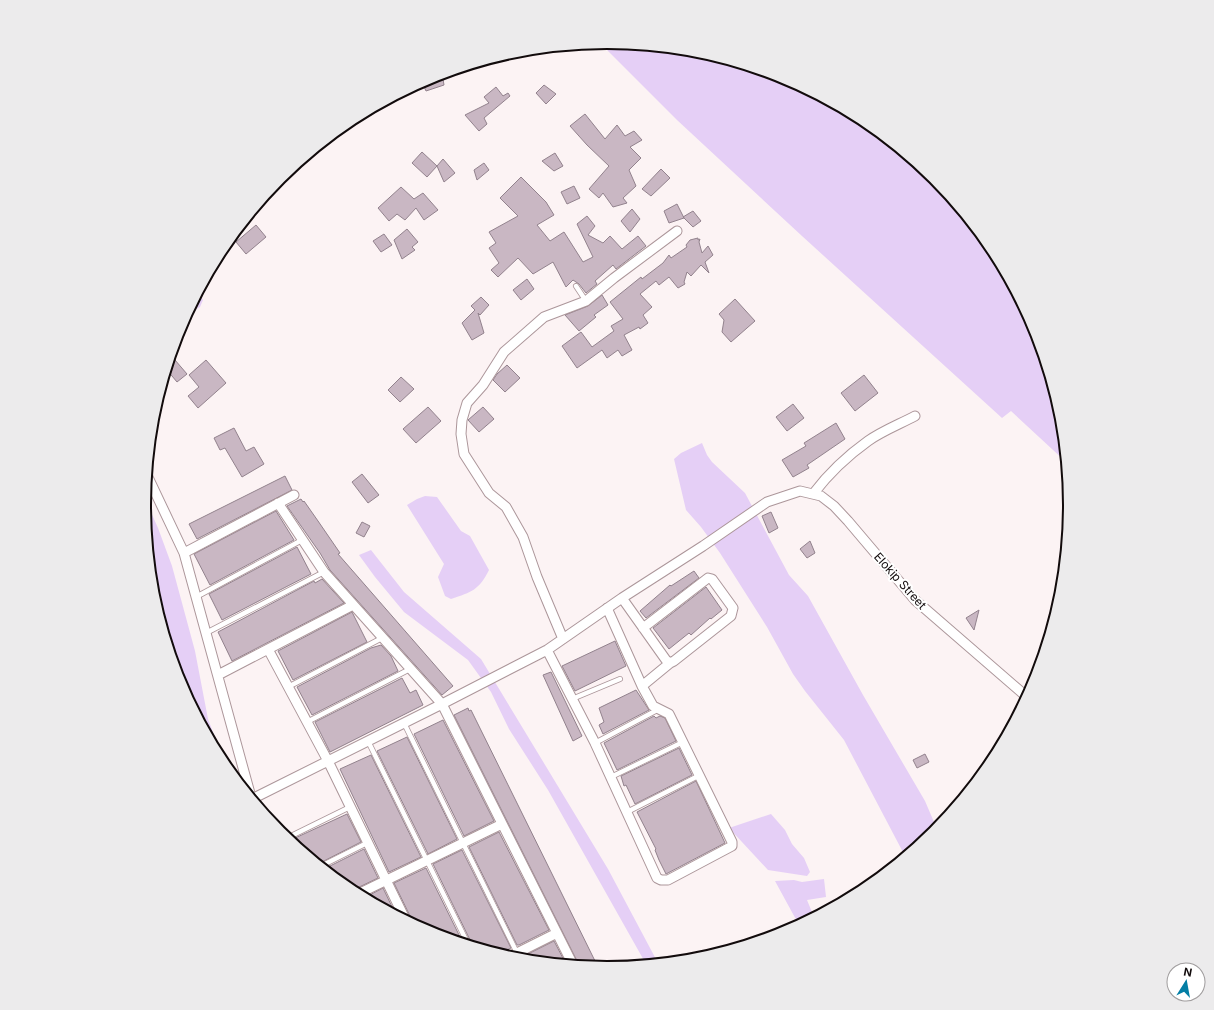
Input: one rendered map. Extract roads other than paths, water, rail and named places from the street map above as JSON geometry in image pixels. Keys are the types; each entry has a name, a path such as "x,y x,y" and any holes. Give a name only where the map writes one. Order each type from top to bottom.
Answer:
{"street":[{"path":"563,639 537,577 523,537 506,507 489,493 464,454 461,434 462,420 467,403 483,386 504,352 544,317 586,300 677,230"},
{"path":"813,494 825,478 850,454 858,450 868,441 915,416"},
{"path":"152,485 184,553 248,787"},
{"name":"Elokip Street","path":"256,796 442,704 547,650 607,608 703,546 767,502 800,491 821,496 825,499 848,521 915,600 1022,693"},
{"path":"184,553 294,495"},
{"path":"278,503 324,572 442,704 570,959"},
{"path":"642,686 731,616 733,608 712,579 708,578 643,628"},
{"path":"622,598 666,660 670,663"},
{"path":"218,675 353,605"},
{"path":"547,650 595,743 657,878 661,880 668,880 732,846 732,842 700,775 668,714 653,706 642,686 607,608"},
{"path":"268,650 328,761 400,912"},
{"path":"365,891 502,824"},
{"path":"522,953 557,933"}],"lane":[{"path":"576,286 586,300"},
{"path":"196,597 302,540"},
{"path":"206,633 324,572"},
{"path":"288,687 382,638"},
{"path":"307,722 410,669"},
{"path":"572,699 620,679"},
{"path":"595,743 659,709"},
{"path":"404,723 514,951"},
{"path":"368,741 465,938"},
{"path":"610,777 683,742"},
{"path":"627,812 700,775"},
{"path":"293,835 350,807"},
{"path":"325,864 367,843"}]}
